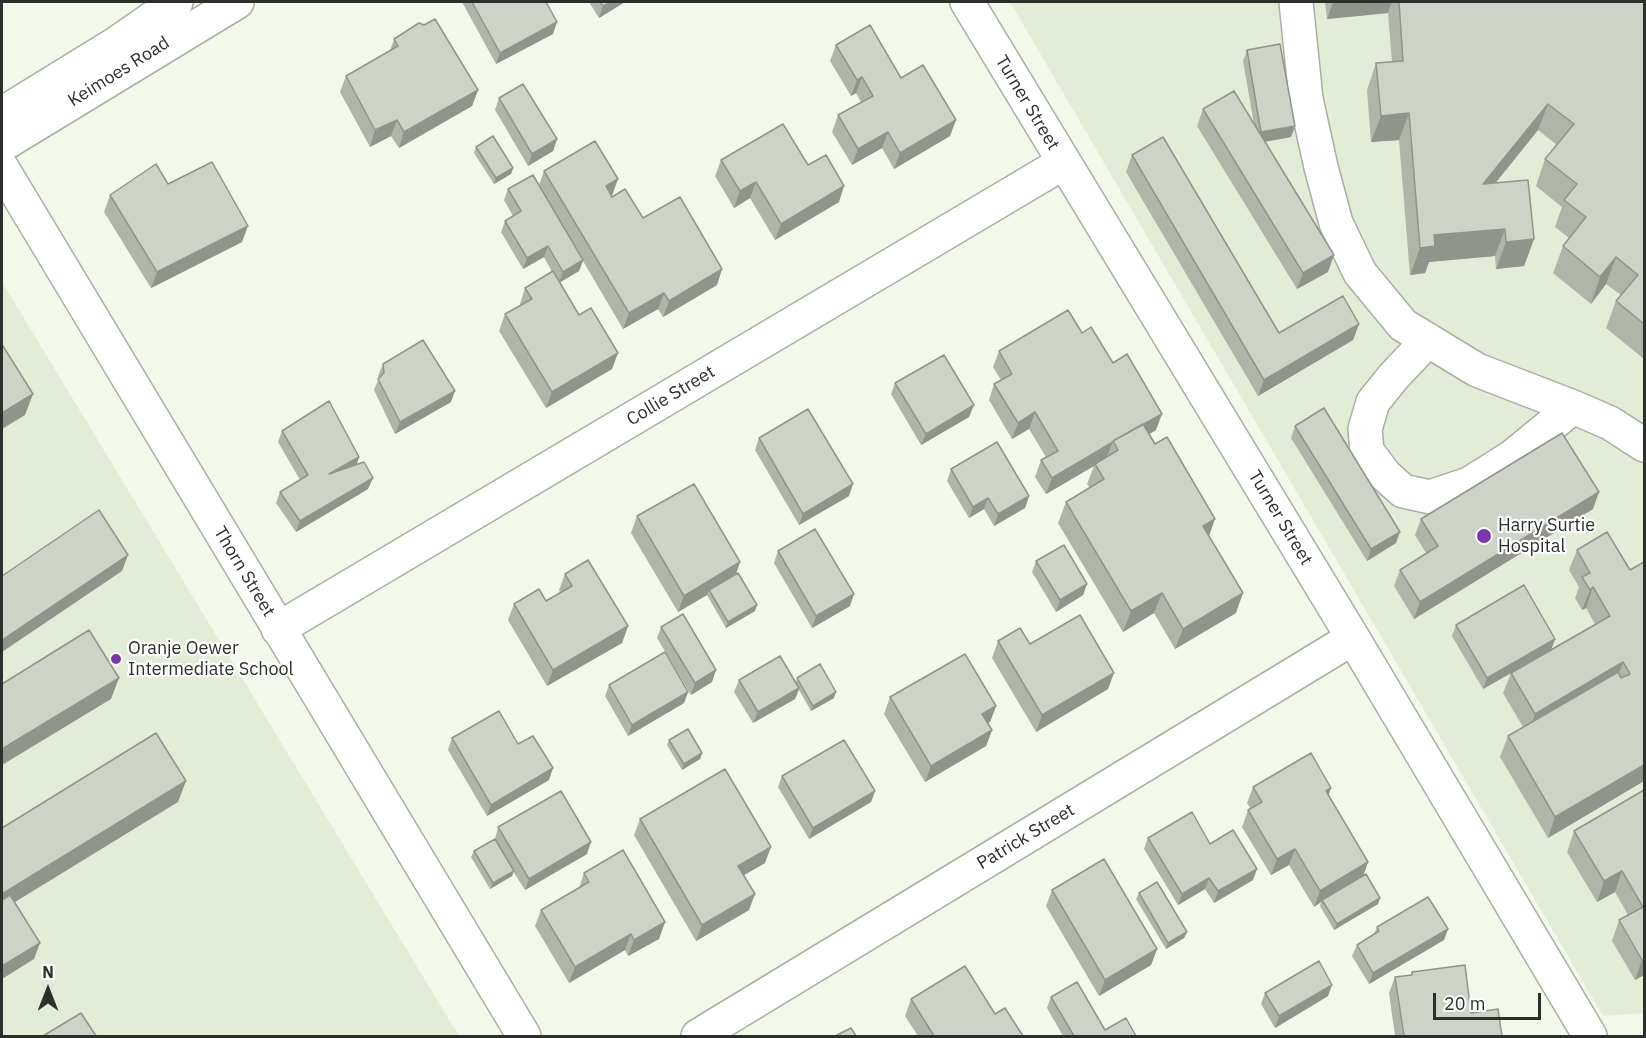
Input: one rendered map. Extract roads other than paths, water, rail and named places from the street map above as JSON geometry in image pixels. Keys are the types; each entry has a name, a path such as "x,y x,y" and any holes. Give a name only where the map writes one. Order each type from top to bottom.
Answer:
{"street":[{"name":"Keimoes Road","path":"2,114 117,43 176,2"},
{"name":"Keimoes Road","path":"2,144 237,2"},
{"name":"Turner Street","path":"967,2 1353,638 1590,1036"},
{"path":"1296,2 1306,99 1336,223 1360,273 1403,325 1477,370 1610,423 1644,445"},
{"name":"Collie Street","path":"278,629 1063,163"},
{"name":"Thorn Street","path":"2,168 524,1036"},
{"path":"1428,340 1394,375 1373,402 1365,429 1367,452 1385,475 1403,491 1430,497 1469,484 1512,457 1573,407"},
{"name":"Patrick Street","path":"698,1036 1353,638"}],"place":[{"name":"Harry Surtie Hospital","path":"1484,536"},
{"name":"Oranje Oewer Intermediate School","path":"116,659"}]}
